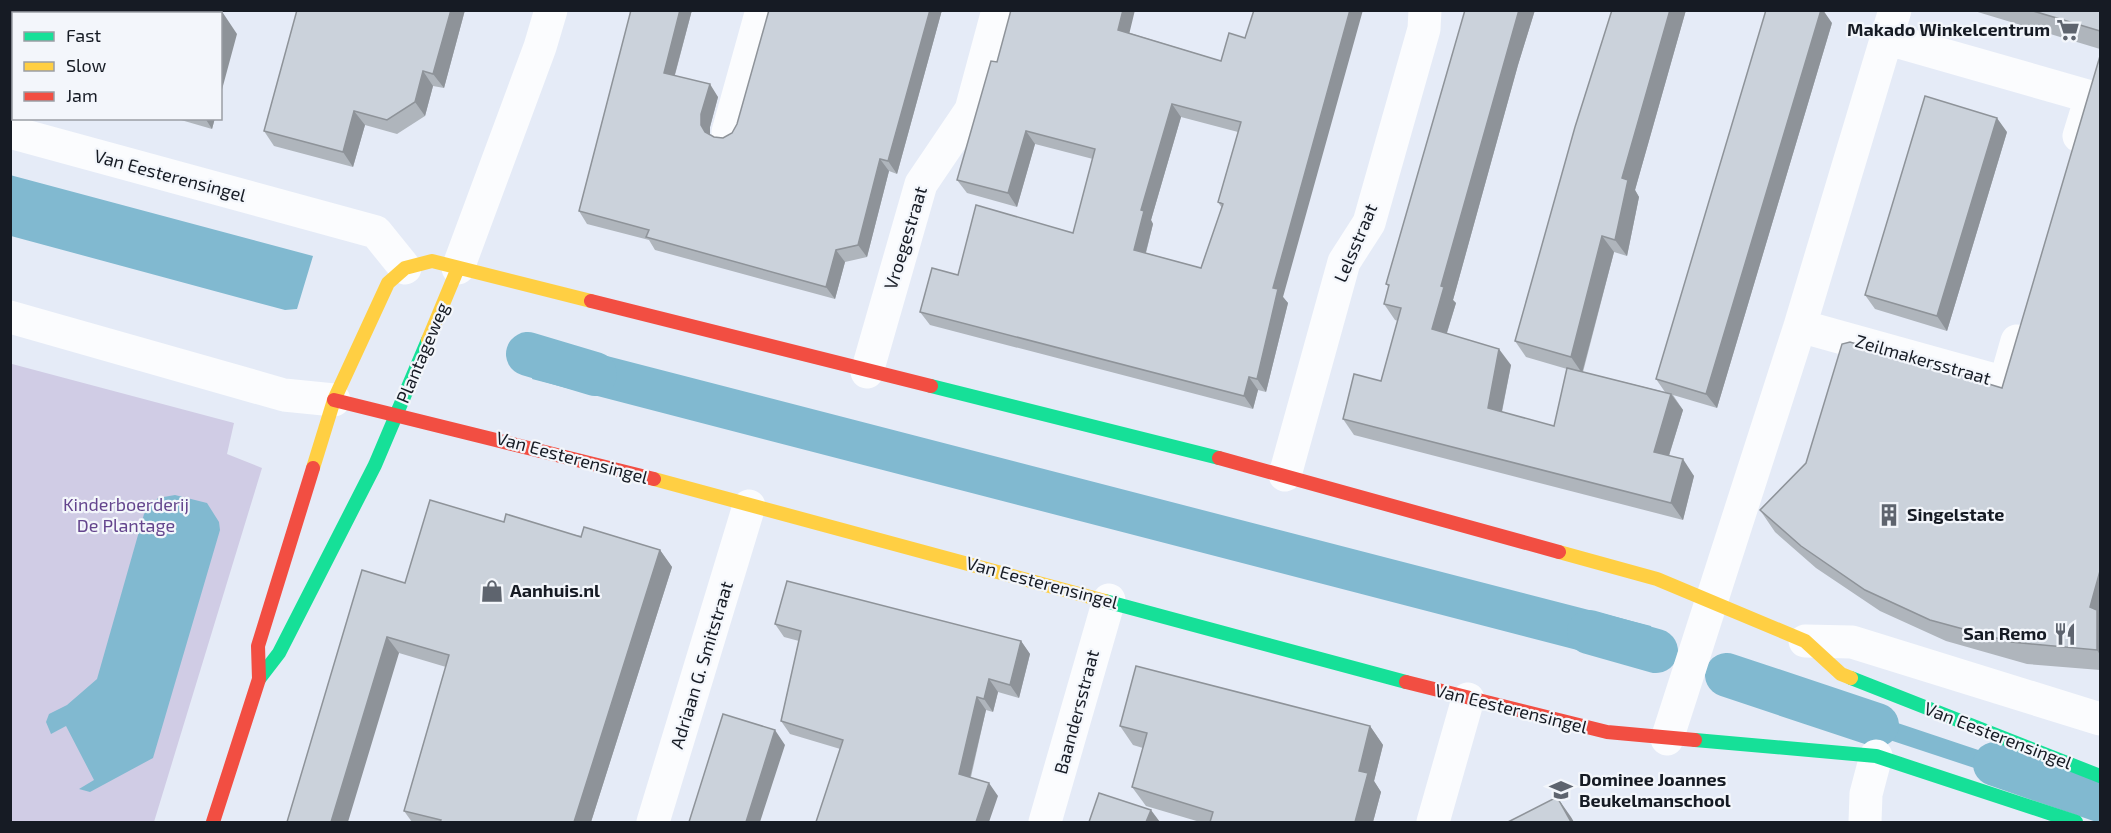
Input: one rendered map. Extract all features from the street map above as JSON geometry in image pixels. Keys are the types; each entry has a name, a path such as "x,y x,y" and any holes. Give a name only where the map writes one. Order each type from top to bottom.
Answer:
{"street":[{"name":"Plantageweg","path":"213,822 259,680 279,653 375,465 458,268 540,47 551,10"},
{"path":"728,132 762,10"},
{"name":"Vroegestraat","path":"867,372 921,184 971,110 998,10"},
{"name":"Lelsstraat","path":"1286,475 1344,262 1368,223 1424,30 1425,10"},
{"path":"1667,739 1800,326 1891,25 2091,97 2071,166"},
{"name":"Van Eesterensingel","path":"10,132 376,232 405,268 432,261 867,372 1100,427 1286,475 1657,579 1805,641 1841,674 2100,776"},
{"name":"Plantageweg","path":"259,680 258,646 334,400 388,283 405,268"},
{"name":"Zeilmakersstraat","path":"1800,326 2005,383 2025,314"},
{"name":"Van Eesterensingel","path":"10,317 284,395 334,400 397,414 611,468 1109,600 1468,699 1607,732 1876,756 2076,822"},
{"name":"Adriaan G. Smitstraat","path":"653,822 749,506"},
{"name":"Baandersstraat","path":"1045,822 1109,600"},
{"name":"Van Eesterensingel","path":"1805,641 1852,642 2100,719"},
{"path":"1433,822 1468,699"},
{"path":"1865,822 1866,794 1876,756"}],"green space":[{"name":"Kinderboerderij De Plantage","path":"12,364 234,423 227,454 262,468 154,822 11,822"}],"water":[{"path":"10,175 313,256 297,309 285,310 11,236"},
{"path":"549,341 1651,626 1653,636 1639,666 532,379 542,347"},
{"path":"175,495 207,503 219,522 220,530 153,758 90,792 79,789 94,780 66,726 51,734 46,722 49,714 67,705 97,679 144,514 158,498"},
{"path":"1823,698 2053,775 2047,792 1817,716"}],"building":[{"path":"10,10 55,10 54,12 12,12 12,66 10,65"},
{"path":"125,10 220,10 220,12 124,12"},
{"path":"297,10 451,10 433,74 423,71 415,102 387,120 354,111 343,152 264,131"},
{"path":"631,10 680,10 664,73 710,84 701,114 701,125 705,132 714,137 723,138 732,133 737,124 769,10 930,10 888,161 880,159 858,245 836,250 826,287 646,237 649,230 579,211"},
{"path":"1011,10 1123,10 1118,30 1221,61 1229,33 1245,38 1254,10 1350,10 1273,288 1278,289 1257,379 1249,377 1244,396 920,312 932,268 958,275 976,205 1073,233 1095,149 1026,131 1008,193 957,180 991,61 997,62","holes":["1172,104 1241,122 1218,202 1223,204 1201,268 1134,250 1144,211 1141,210"]},
{"path":"1465,10 1519,10 1441,286 1444,287 1432,329 1499,349 1488,408 1554,426 1567,368 1671,394 1654,452 1683,459 1671,503 1343,419 1354,374 1381,381 1401,308 1384,304 1389,285 1386,284"},
{"path":"1612,10 1670,10 1622,178 1628,180 1615,240 1602,236 1571,357 1515,341 1575,127"},
{"path":"1766,10 1821,10 1706,394 1656,379"},
{"path":"2030,10 2100,10 2100,31"},
{"path":"2100,56 2100,571 2090,607 2097,610 2097,650 2011,642 1930,620 1865,590 1801,546 1760,510 1806,463 1842,344 1850,342 2002,388"},
{"path":"1925,96 1997,118 1937,316 1865,295"},
{"path":"430,500 504,522 506,514 581,537 584,527 660,550 574,822 440,822 441,820 404,811 449,655 387,637 331,822 287,822 362,570 405,583"},
{"path":"787,581 1021,641 1010,685 989,679 984,699 977,697 959,774 989,783 976,822 816,822 843,740 781,721 801,631 775,624"},
{"path":"1136,666 1370,726 1359,771 1368,773 1355,822 1210,822 1213,812 1132,787 1147,733 1120,726"},
{"path":"723,714 775,730 746,822 689,822"},
{"path":"1099,793 1151,810 1146,822 1089,822"},
{"path":"1557,797 1571,822 1508,822"}],"waterway":[{"path":"528,354 595,374"},
{"path":"1589,632 1656,651"},
{"path":"1727,675 1877,725"},
{"path":"1995,764 2100,800"}],"traffic: fast":[{"path":"259,679 279,653 375,465 428,340"},
{"path":"931,386 1219,458"},
{"path":"1105,601 1406,682"},
{"path":"1851,678 2100,776"},
{"path":"1695,740 1876,756 2076,822"}],"traffic: slow":[{"path":"313,468 334,400 388,283 405,268 432,261 591,301"},
{"path":"428,340 458,268"},
{"path":"654,479 1105,601"},
{"path":"1559,552 1657,579 1805,641 1841,674 1851,678"}],"traffic: jam":[{"path":"591,301 931,386"},
{"path":"334,400 654,479"},
{"path":"1219,458 1559,552"},
{"path":"213,822 259,679 258,646 313,468"},
{"path":"1406,682 1607,732 1695,740"}],"place":[{"name":"Makado Winkelcentrum","path":"2068,30"},
{"name":"Singelstate","path":"1889,515"},
{"name":"Aanhuis.nl","path":"492,591"},
{"name":"San Remo","path":"2065,634"},
{"name":"Dominee Joannes Beukelmanschool","path":"1561,790"}]}
